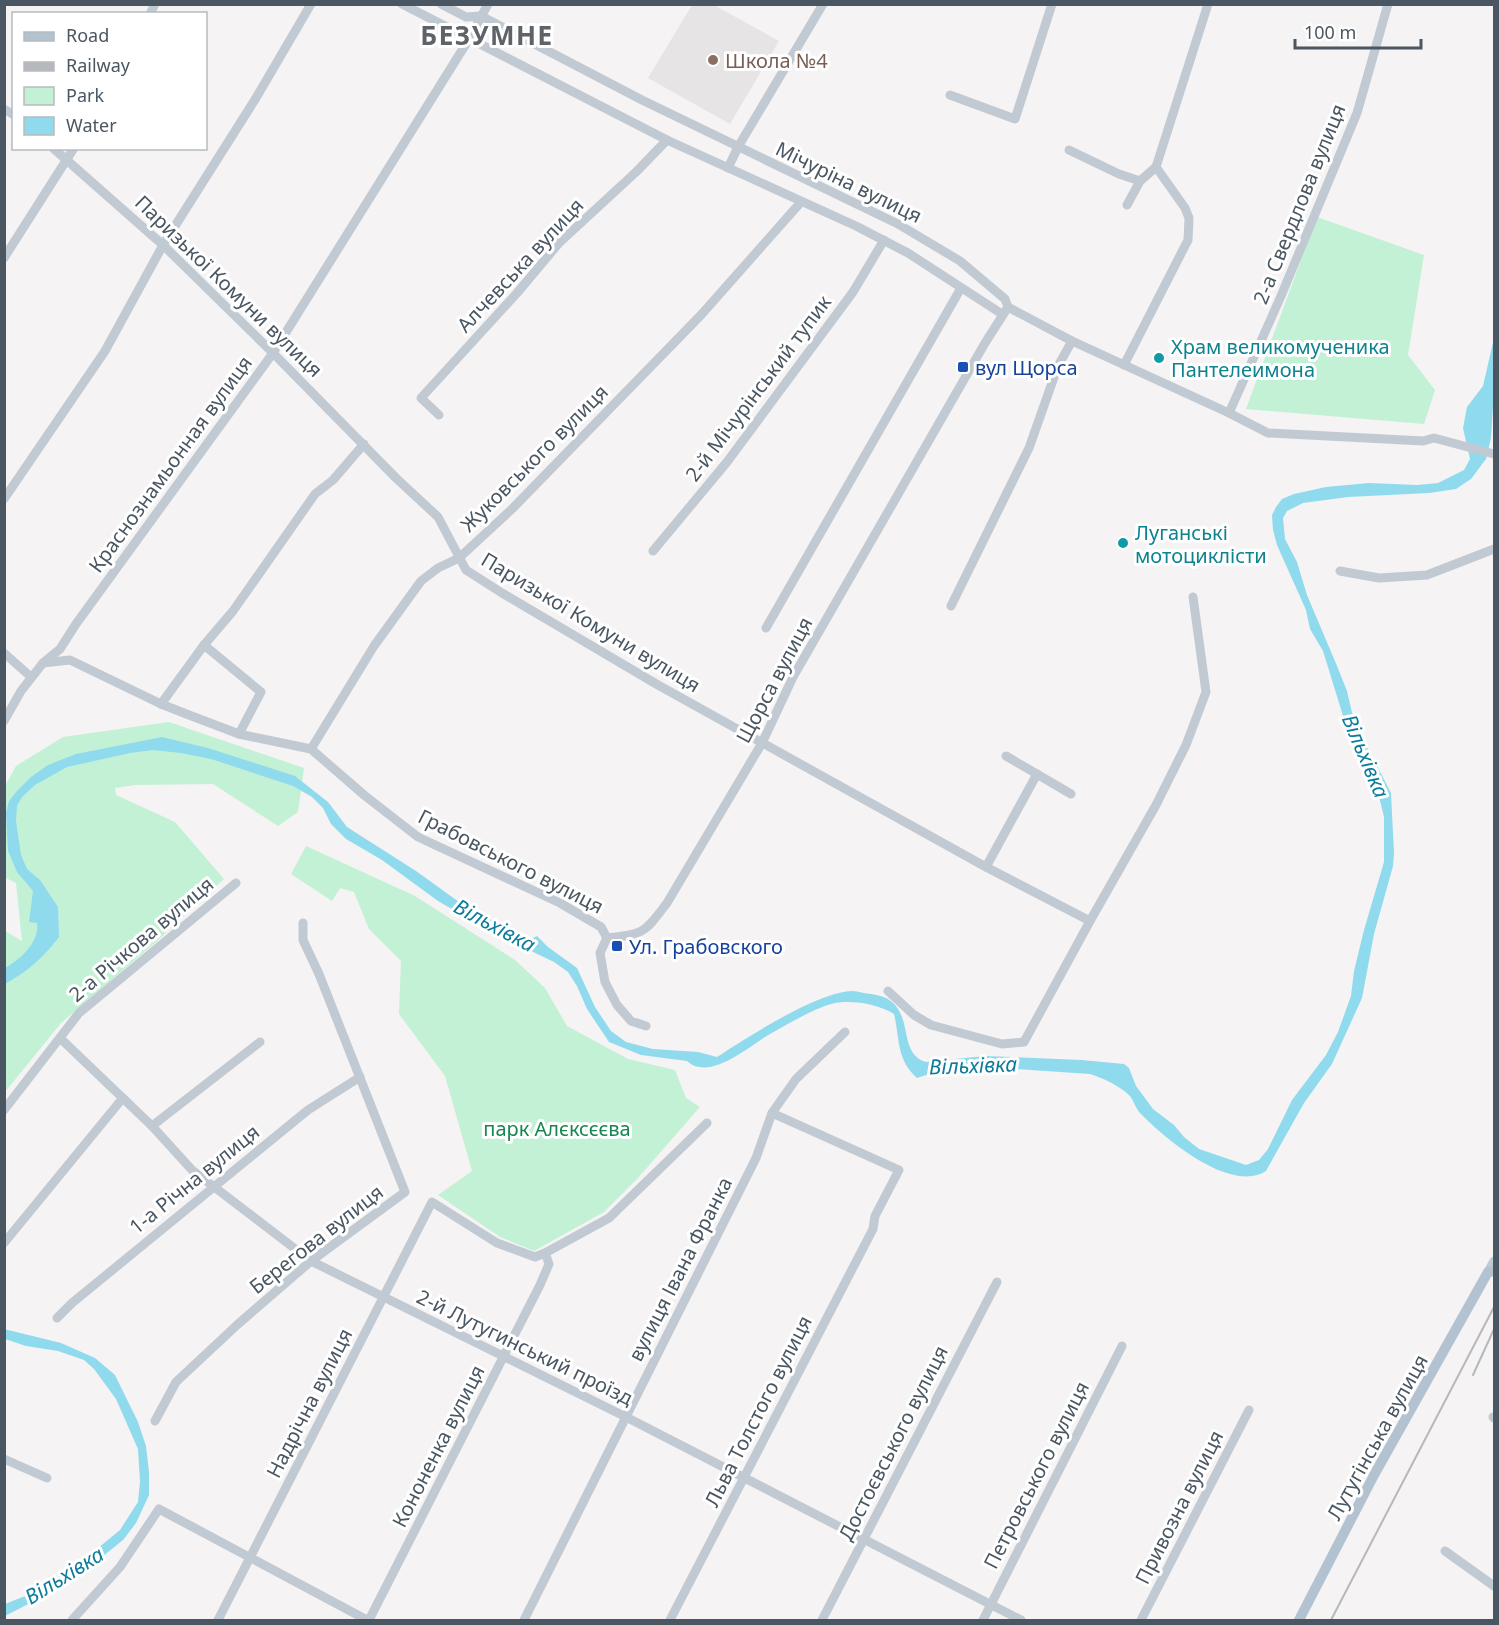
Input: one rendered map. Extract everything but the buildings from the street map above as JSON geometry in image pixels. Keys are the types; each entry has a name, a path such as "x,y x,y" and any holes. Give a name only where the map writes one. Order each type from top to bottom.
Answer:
{"main road":[{"name":"Лутугінська вулиця","path":"1299,1620 1374,1475 1491,1271"}],"street":[{"path":"4,499 105,351 163,245 256,98 311,4"},
{"name":"Мічуріна вулиця","path":"402,4 667,140 884,240 961,288 1005,310 1268,433 1423,441 1434,438 1494,453"},
{"name":"Мічуріна вулиця","path":"441,4 466,17 481,16 738,147 898,224 960,261 1005,299 1005,310"},
{"name":"Краснознамьонная вулиця","path":"4,721 21,691 43,663 60,649 273,353 469,39 488,4"},
{"path":"728,168 738,147 823,4"},
{"path":"950,95 1015,119 1052,4"},
{"path":"1126,205 1140,181 1156,167 1208,4"},
{"name":"2-а Свердлова вулиця","path":"1229,413 1358,113 1388,4"},
{"name":"Алчевська вулиця","path":"439,415 421,398 560,243 667,140"},
{"name":"Паризької Комуни вулиця","path":"55,150 163,245 396,478 438,517 466,570 658,685 986,867 1090,921"},
{"path":"4,258 73,150"},
{"path":"1069,150 1119,174 1140,181"},
{"path":"1124,365 1188,240 1189,218 1185,208 1156,167"},
{"name":"Жуковського вулиця","path":"311,749 374,646 421,581 438,568 459,558 513,508 701,315 801,202"},
{"name":"2-й Мічурінський тупик","path":"653,551 727,462 853,292 884,240"},
{"path":"766,628 961,288"},
{"name":"Щорса вулиця","path":"607,938 639,934 667,903 762,743 799,667 1005,310"},
{"path":"951,606 1029,448 1058,366 1072,341"},
{"path":"161,704 204,645 233,611 315,494 333,480 364,444"},
{"path":"1340,571 1379,578 1427,575 1494,549"},
{"path":"888,991 914,1015 931,1025 1002,1044 1024,1042 1156,805 1186,745 1206,692 1193,597"},
{"path":"204,645 261,692 239,734"},
{"path":"4,652 32,676"},
{"name":"Грабовського вулиця","path":"43,663 70,660 161,704 239,734 311,749 364,795 418,837 560,903 601,927 607,938"},
{"path":"1006,756 1071,794"},
{"path":"986,867 1037,774"},
{"name":"2-а Річкова вулиця","path":"4,1110 79,1013 237,883"},
{"name":"Берегова вулиця","path":"155,1421 176,1382 311,1261 405,1192 303,940 303,924"},
{"path":"607,938 600,953 605,982 616,1005 631,1021 646,1026"},
{"name":"вулиця Івана Франка","path":"524,1620 756,1158 772,1113 796,1079 844,1032"},
{"name":"2-й Лутугинський проїзд","path":"60,1038 152,1126 192,1170 311,1261 626,1417 1021,1620"},
{"path":"152,1126 260,1042"},
{"name":"1-а Річна вулиця","path":"57,1318 72,1303 308,1110 360,1077"},
{"path":"4,1244 122,1099"},
{"name":"Льва Толстого вулиця","path":"670,1620 873,1229 875,1216 899,1170 772,1113"},
{"path":"545,1254 609,1218 707,1124"},
{"name":"Надрічна вулиця","path":"218,1620 432,1202 497,1243 535,1257 545,1254"},
{"name":"Кононенка вулиця","path":"368,1620 504,1357 549,1264 545,1254"},
{"path":"1491,1271 1494,1262"},
{"name":"Достоєвського вулиця","path":"822,1620 997,1282"},
{"name":"Петровського вулиця","path":"983,1620 1122,1346"},
{"name":"Привозна вулиця","path":"1141,1620 1249,1410"},
{"path":"4,1459 47,1478"},
{"path":"72,1620 120,1567 159,1509 368,1620"},
{"path":"1445,1551 1494,1586"}],"shaded area":[{"name":"Школа №4","path":"692,5 714,5 779,41 730,124 648,78"}],"green space":[{"path":"1317,217 1424,255 1408,355 1435,390 1424,424 1246,409"},
{"path":"169,722 304,768 298,812 278,826 213,784 135,785 115,788 116,795 175,822 224,879 156,942 61,1023 5,1092 5,931 22,941 16,883 4,877 5,786 16,766 63,737"},
{"name":"парк Алєксєєва","path":"306,846 415,896 515,960 545,988 567,1026 628,1059 675,1070 686,1098 700,1107 637,1179 604,1212 534,1251 500,1237 438,1195 472,1171 445,1076 399,1014 401,961 369,929 354,892 340,888 332,901 291,874"}],"water":[{"name":"Вільхівка","path":"1494,338 1491,438 1486,459 1471,479 1456,489 1429,493 1348,497 1303,503 1287,511 1283,518 1285,539 1297,562 1307,595 1347,691 1354,721 1391,793 1394,853 1393,866 1374,934 1362,998 1332,1064 1304,1103 1266,1171 1251,1176 1234,1175 1198,1160 1150,1123 1139,1112 1126,1092 1090,1074 987,1067 935,1072 917,1078 905,1064 902,1056 894,1014 864,1003 831,1004 815,1010 772,1033 738,1055 716,1065 696,1066 687,1061 641,1055 609,1042 587,1009 568,972 554,962 488,930 438,901 382,860 346,839 331,824 323,808 312,797 293,786 211,759 181,753 153,750 67,767 35,785 22,797 17,806 16,821 21,855 27,869 40,880 58,907 59,937 35,963 5,984 5,968 28,950 37,930 37,923 29,922 33,891 17,872 8,851 6,813 9,801 31,777 48,765 76,754 162,737 208,748 295,776 328,802 347,827 416,871 466,907 531,939 537,936 577,968 595,1007 611,1031 626,1042 653,1049 698,1052 717,1057 783,1017 821,999 853,991 876,995 890,1000 897,1007 911,1050 919,1059 926,1062 985,1056 1124,1064 1129,1068 1136,1086 1153,1109 1199,1149 1246,1165 1259,1160 1268,1149 1292,1100 1326,1055 1338,1032 1351,996 1354,971 1364,930 1384,862 1384,817 1375,780 1344,719 1323,651 1310,629 1306,610 1277,545 1272,515 1282,499 1294,494 1326,487 1369,483 1417,485 1438,483 1464,470 1470,459 1463,428 1467,407 1483,386"},
{"name":"Вільхівка","path":"4,1329 61,1343 95,1358 115,1375 138,1422 146,1446 149,1472 149,1495 136,1523 123,1540 71,1582 5,1616 5,1604 38,1591 44,1584 75,1567 120,1530 138,1502 140,1482 138,1449 116,1399 94,1369 84,1360 58,1351 26,1346 5,1339"}],"railway":[{"path":"1331,1620 1494,1307"},
{"path":"1473,1375 1494,1329"}],"place":[{"name":"Школа №4","path":"713,60"},
{"name":"Храм великомученика Пантелеимона","path":"1159,358"},
{"name":"вул Щорса","path":"963,367"},
{"name":"Луганські мотоциклісти","path":"1123,543"},
{"name":"Ул. Грабовского","path":"617,946"}],"district":[{"name":"БЕЗУМНЕ","path":"487,35"}]}
